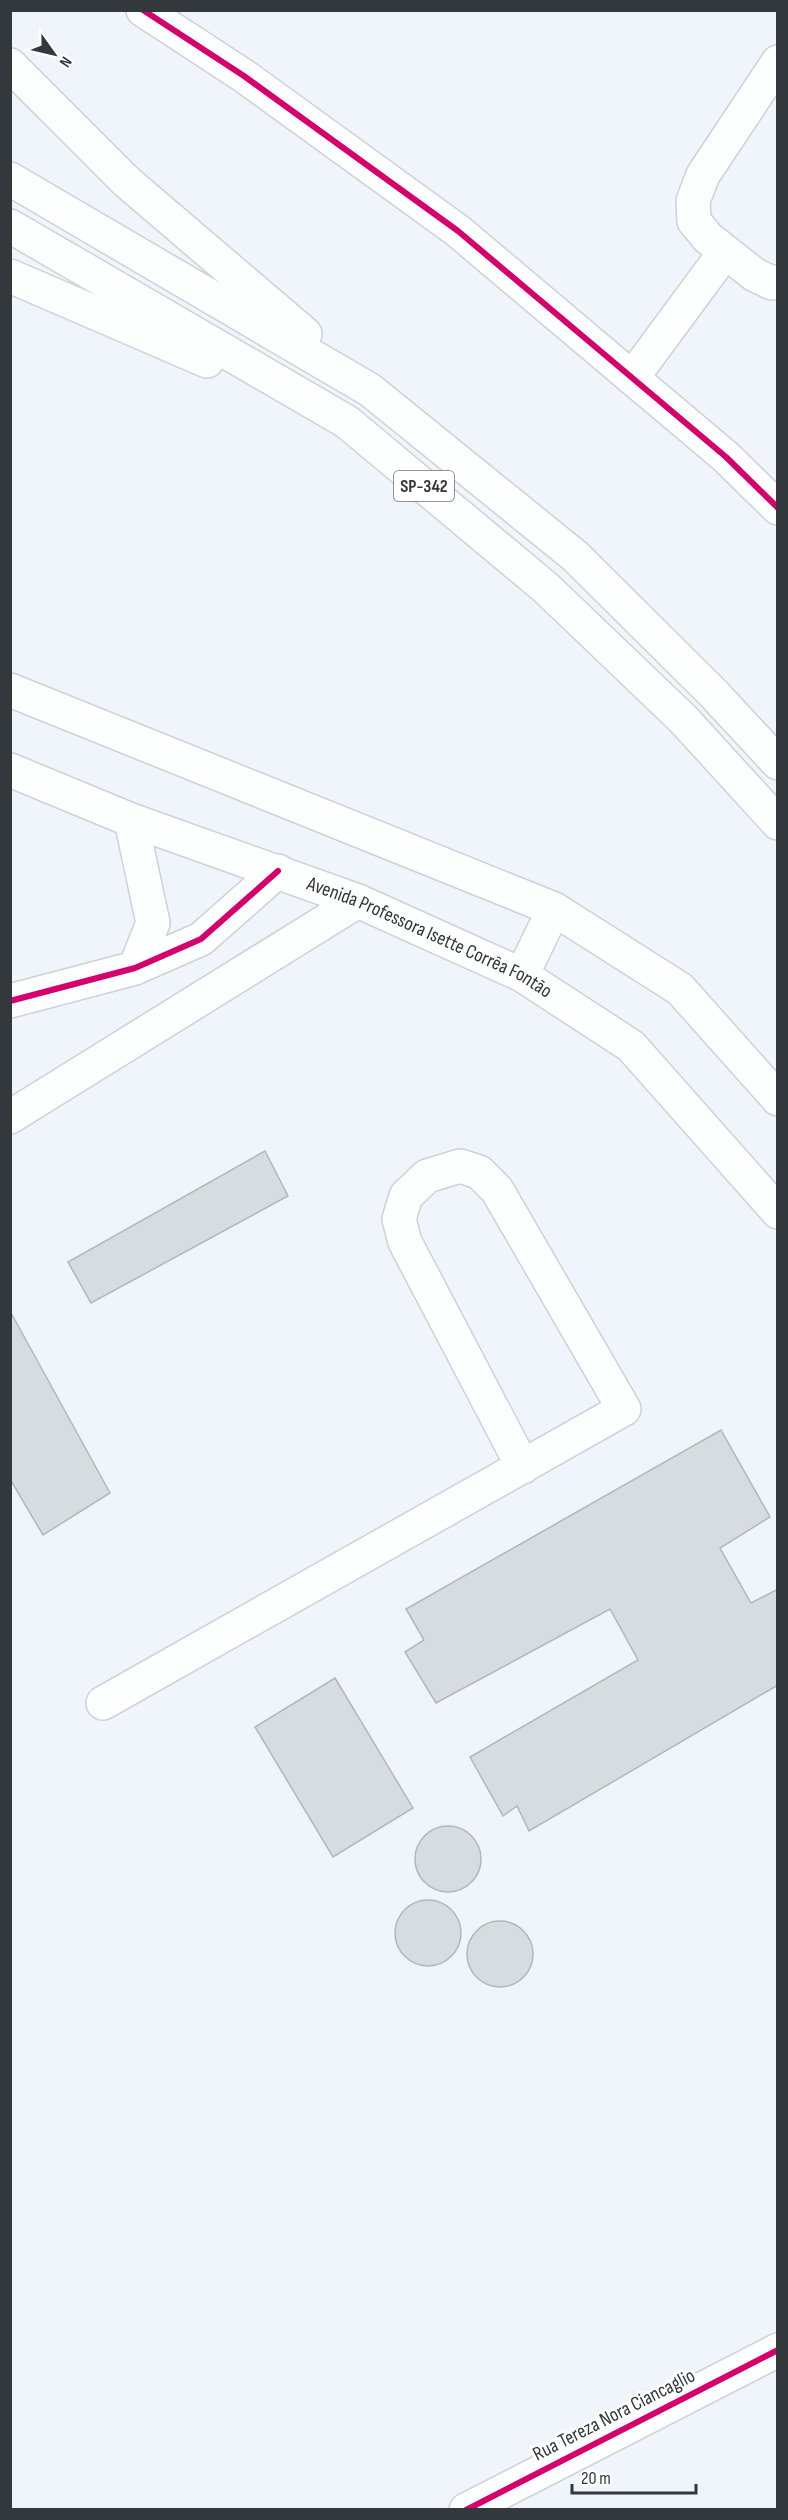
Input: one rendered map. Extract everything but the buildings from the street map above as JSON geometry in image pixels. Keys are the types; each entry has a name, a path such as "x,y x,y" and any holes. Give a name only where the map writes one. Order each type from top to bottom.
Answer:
{"main road":[{"path":"143,10 244,76 458,231 726,457 777,508"},
{"path":"777,62 703,175 693,201 694,221 725,252 755,275 772,283 777,282"},
{"path":"10,65 127,182 370,390"},
{"name":"SP-342","path":"10,179 370,390 575,556 713,693 777,763"},
{"name":"SP-342","path":"10,226 347,422 546,588 683,719 777,823"},
{"path":"632,378 725,252"},
{"path":"10,276 347,422"},
{"path":"10,690 554,909 680,989 777,1099"},
{"name":"Avenida Professora Isette Corrêa Fontão","path":"10,770 131,820 358,901 522,975 631,1047 777,1212"},
{"path":"131,820 153,924 135,968"},
{"path":"10,1001 135,968 201,939 278,871"},
{"path":"10,1117 358,901"},
{"path":"522,975 554,909"},
{"path":"103,1703 523,1467 624,1409 497,1190 479,1172 460,1166 427,1176 406,1196 399,1219 405,1242 523,1467"},
{"name":"Rua Tereza Nora Ciancaglio","path":"466,2510 777,2350"}],"cycle path":[{"path":"143,10 244,76 458,231 726,457 778,508"},
{"path":"10,1001 135,968 201,939 278,871"},
{"path":"466,2510 778,2350"}]}
